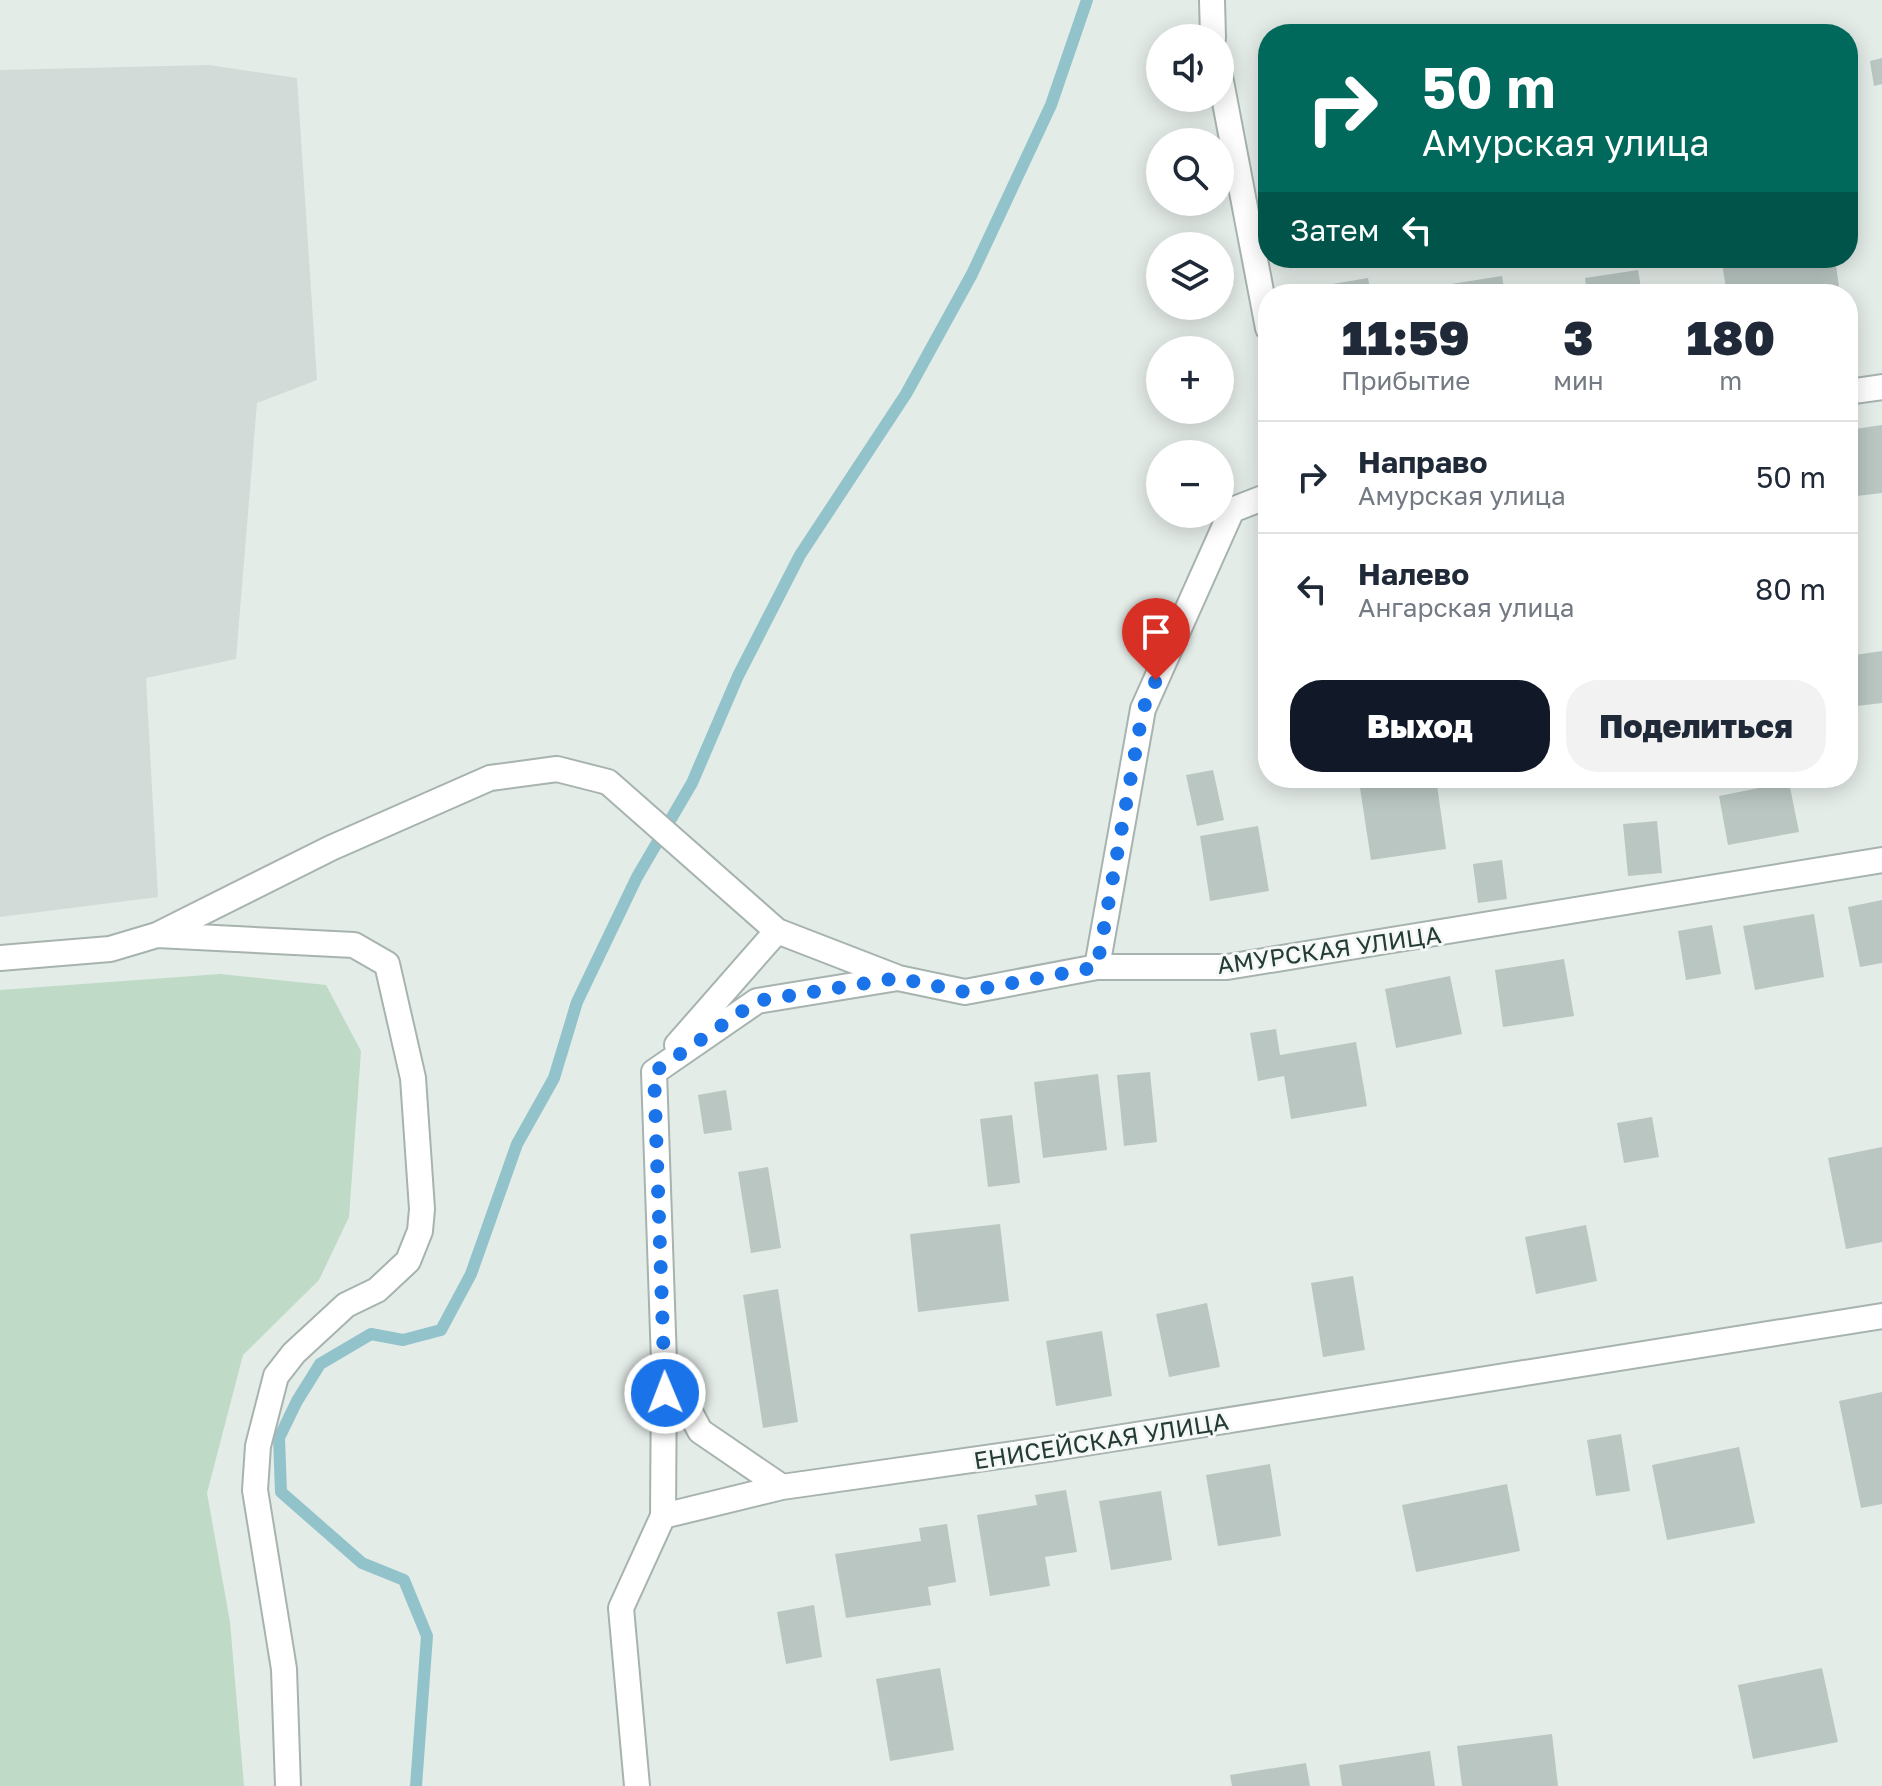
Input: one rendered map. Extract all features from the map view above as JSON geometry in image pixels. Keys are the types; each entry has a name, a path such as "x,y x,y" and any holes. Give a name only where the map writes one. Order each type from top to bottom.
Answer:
{"street":[{"path":"1212,0 1213,24"},
{"path":"1227,112 1260,284"},
{"path":"1858,391 1882,387"},
{"path":"1097,967 1143,709 1232,510 1258,500"},
{"path":"0,958 110,949 157,935 331,848 490,778 557,769 608,782 777,931 898,978"},
{"name":"АМУРСКАЯ УЛИЦА","path":"654,1072 757,1001 898,978 965,992 1097,967 1227,967 1882,860"},
{"path":"637,1786 621,1608 663,1516 664,1362 654,1072 777,931"},
{"path":"157,935 354,945 387,964 413,1078 422,1209 420,1231 408,1261 377,1290 346,1305 294,1353 276,1376 258,1446 255,1490 284,1669 288,1786"},
{"name":"ЕНИСЕЙСКАЯ УЛИЦА","path":"663,1516 782,1487 1064,1447 1882,1316"},
{"path":"664,1362 700,1431 782,1487"}],"shaded area":[{"path":"209,65 297,78 317,380 257,403 236,659 146,678 158,897 0,917 0,70"}],"green space":[{"path":"220,974 326,985 361,1051 349,1217 319,1280 243,1355 207,1493 230,1622 244,1786 0,1786 0,990"}],"building":[{"path":"1882,58 1882,84 1874,86 1870,61"},
{"path":"1723,268 1836,268 1839,284 1725,284"},
{"path":"1638,270 1640,284 1586,284 1585,278"},
{"path":"1502,276 1503,284 1451,284"},
{"path":"1368,278 1369,284 1333,284"},
{"path":"1882,425 1882,493 1858,496 1858,429"},
{"path":"1882,651 1882,703 1858,706 1858,655"},
{"path":"1213,770 1224,820 1197,826 1186,775"},
{"path":"1360,788 1437,788 1446,849 1371,860"},
{"path":"1759,788 1790,788 1799,832 1728,845 1719,796"},
{"path":"1657,821 1662,873 1628,876 1623,824"},
{"path":"1258,826 1269,891 1210,901 1200,836"},
{"path":"1502,860 1507,899 1478,903 1473,864"},
{"path":"1882,900 1882,963 1860,967 1848,907"},
{"path":"1814,914 1824,977 1755,990 1743,926"},
{"path":"1712,925 1721,974 1686,980 1678,931"},
{"path":"1564,959 1574,1016 1503,1027 1495,970"},
{"path":"1450,976 1462,1034 1396,1048 1385,989"},
{"path":"1276,1029 1280,1055 1356,1042 1367,1106 1291,1119 1284,1076 1258,1081 1250,1033"},
{"path":"1150,1072 1157,1142 1124,1146 1117,1075"},
{"path":"1098,1074 1107,1150 1043,1158 1034,1082"},
{"path":"726,1090 732,1130 704,1134 698,1095"},
{"path":"1012,1115 1020,1183 988,1187 980,1119"},
{"path":"1652,1117 1659,1157 1624,1163 1617,1123"},
{"path":"1882,1147 1882,1242 1846,1249 1828,1158"},
{"path":"768,1167 781,1248 751,1253 738,1172"},
{"path":"1000,1224 1009,1301 918,1312 910,1234"},
{"path":"1586,1225 1597,1281 1536,1294 1525,1237"},
{"path":"1353,1276 1365,1350 1323,1357 1311,1283"},
{"path":"778,1289 798,1422 763,1428 743,1295"},
{"path":"1207,1303 1220,1367 1169,1377 1156,1314"},
{"path":"1102,1331 1112,1396 1056,1406 1046,1341"},
{"path":"1882,1392 1882,1504 1861,1508 1839,1401"},
{"path":"1621,1434 1630,1491 1596,1496 1587,1440"},
{"path":"1739,1447 1755,1523 1667,1540 1652,1465"},
{"path":"1270,1464 1281,1536 1218,1546 1206,1475"},
{"path":"1507,1484 1520,1551 1416,1572 1402,1505"},
{"path":"1066,1490 1077,1552 1045,1557 1050,1586 990,1596 977,1515 1037,1505 1035,1495"},
{"path":"1161,1491 1172,1560 1111,1570 1099,1501"},
{"path":"947,1524 956,1582 928,1587 931,1605 846,1618 835,1554 921,1541 919,1528"},
{"path":"814,1605 822,1657 786,1664 777,1612"},
{"path":"940,1668 954,1750 890,1761 876,1679"},
{"path":"1822,1668 1838,1742 1753,1759 1738,1685"},
{"path":"1552,1734 1558,1786 1462,1786 1457,1746"},
{"path":"1430,1751 1435,1786 1342,1786 1339,1765"},
{"path":"1306,1763 1310,1786 1232,1786 1230,1775"}],"waterway":[{"path":"416,1786 427,1636 404,1580 362,1563 281,1492 279,1438 320,1364 371,1334 403,1340 441,1330 471,1274 517,1144 554,1078 577,1002 637,877 692,783 738,676 800,555 906,394 972,274 1051,105 1087,0"}],"route":[{"path":"665,1393 654,1072 757,1001 898,978 965,992 1097,967 1143,709 1156,680"}]}
